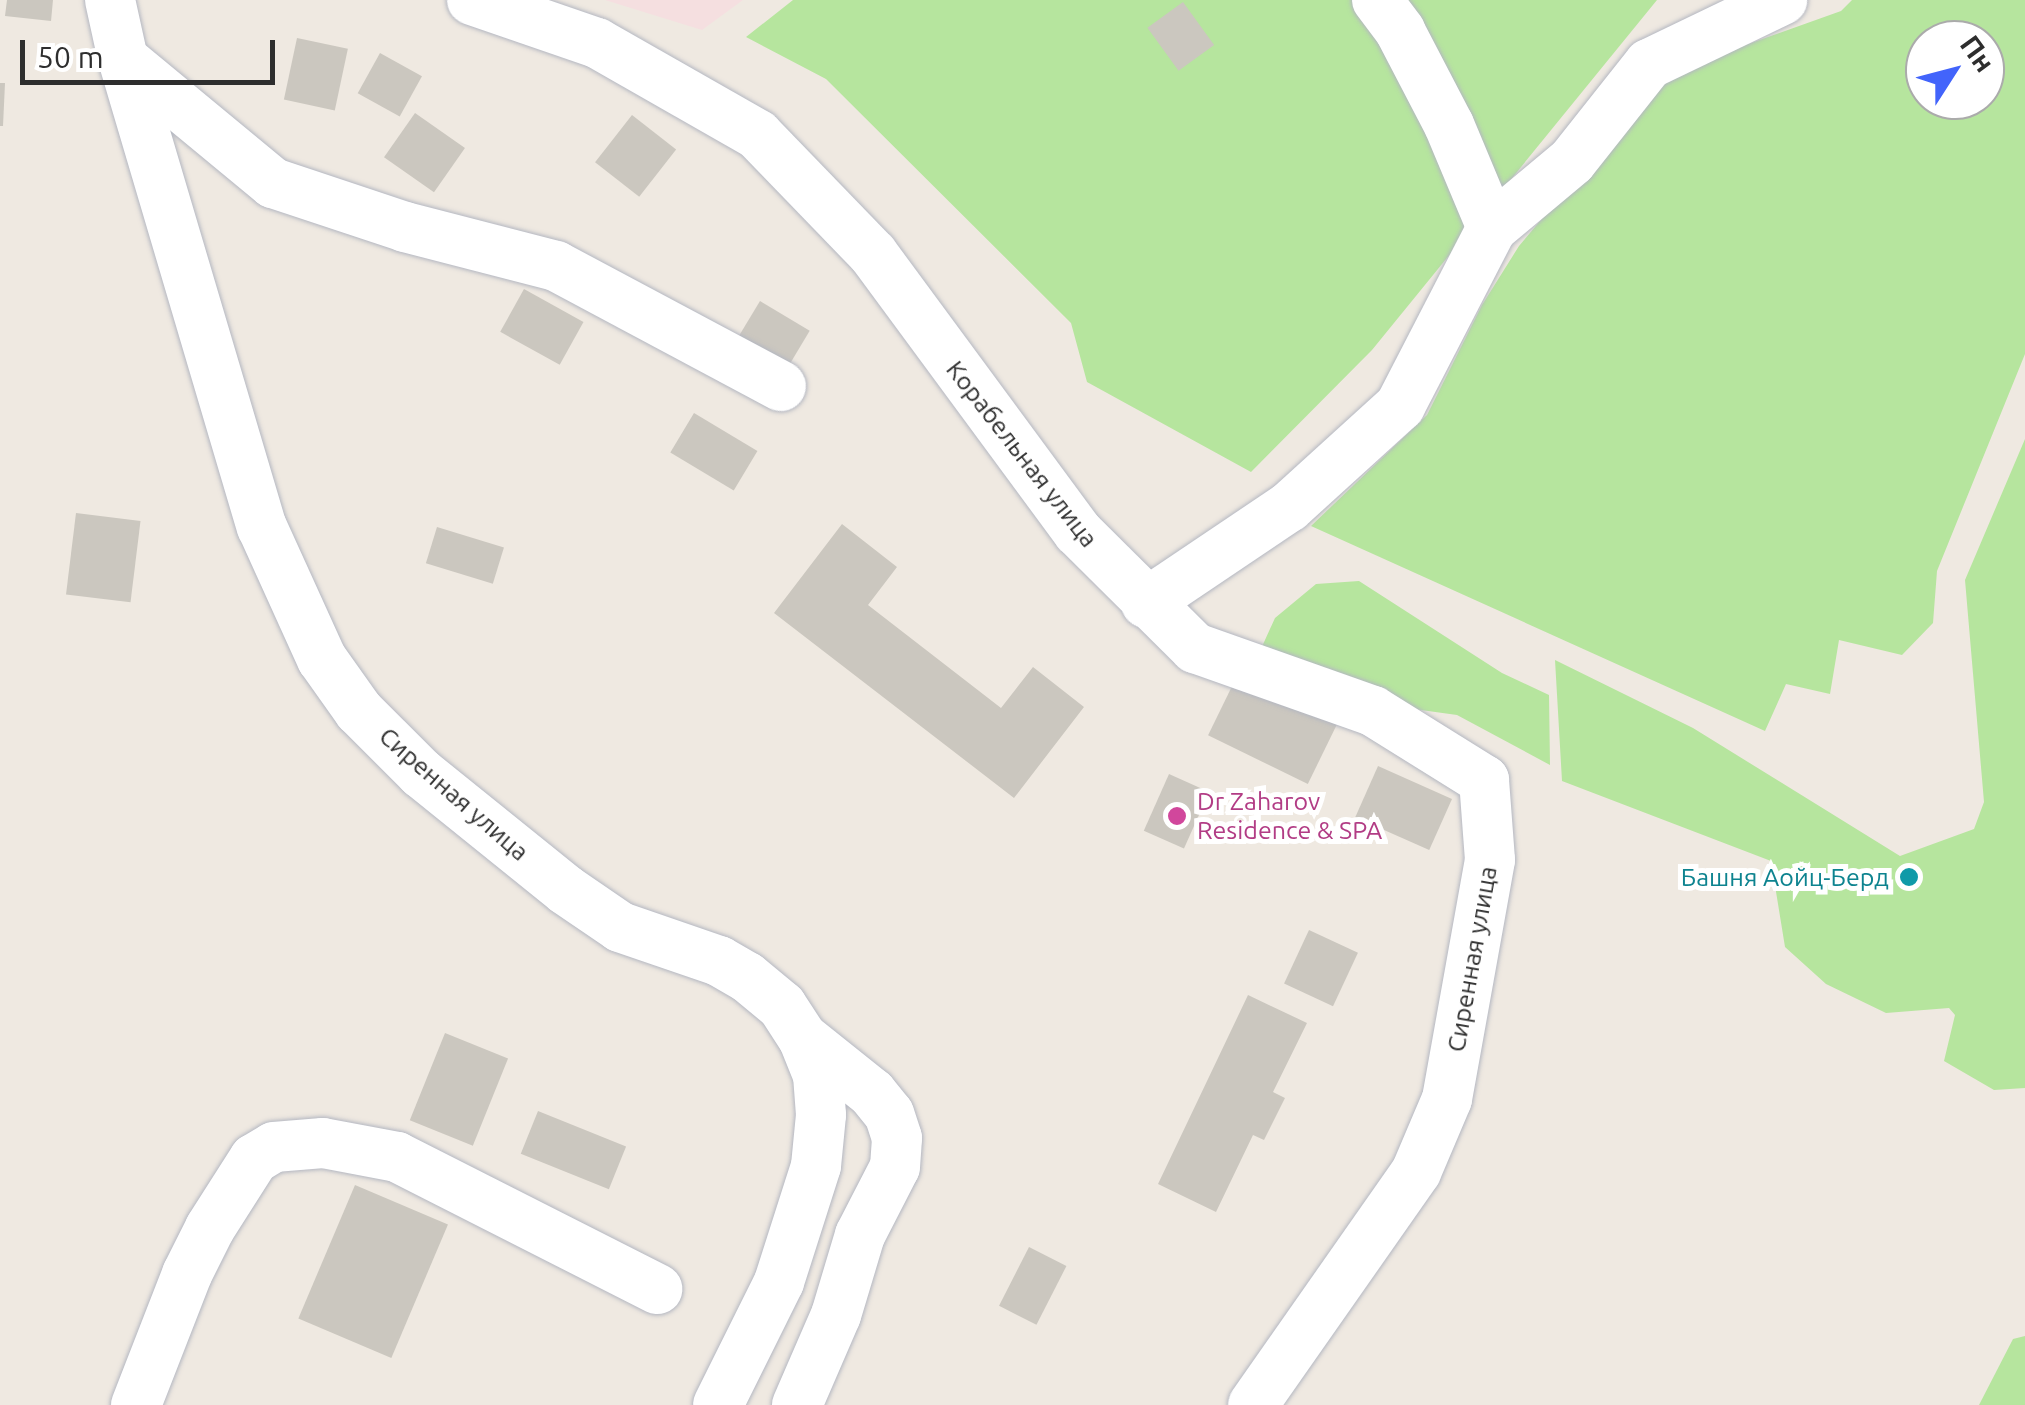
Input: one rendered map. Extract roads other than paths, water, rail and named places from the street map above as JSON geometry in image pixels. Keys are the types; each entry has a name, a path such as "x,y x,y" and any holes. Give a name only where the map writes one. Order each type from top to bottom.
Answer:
{"street":[{"name":"Сиренная улица","path":"110,0 123,58 262,527 322,659 359,710 421,773 566,890 620,927 720,961 747,977 782,1006 803,1038 818,1075 821,1115 816,1166 779,1282 718,1405"},
{"name":"Корабельная улица","path":"472,0 597,43 758,135 872,254 1078,532 1146,603"},
{"path":"1376,0 1400,31 1449,125 1492,228"},
{"path":"1146,603 1289,506 1400,406 1492,228 1572,161 1649,64 1782,0"},
{"path":"123,58 274,184 405,227 556,266 781,386"},
{"name":"Сиренная улица","path":"1146,603 1195,648 1374,711 1484,780 1490,860 1447,1100 1416,1172 1253,1405"},
{"path":"797,1405 836,1315 860,1234 895,1167 897,1138 889,1114 872,1093 803,1038"},
{"path":"136,1405 210,1228 254,1159 286,1145 323,1142 397,1157 657,1289"}],"place":[{"name":"Dr Zaharov Residence & SPA","path":"1177,816"},
{"name":"Башня Аойц-Берд","path":"1909,877"}]}
